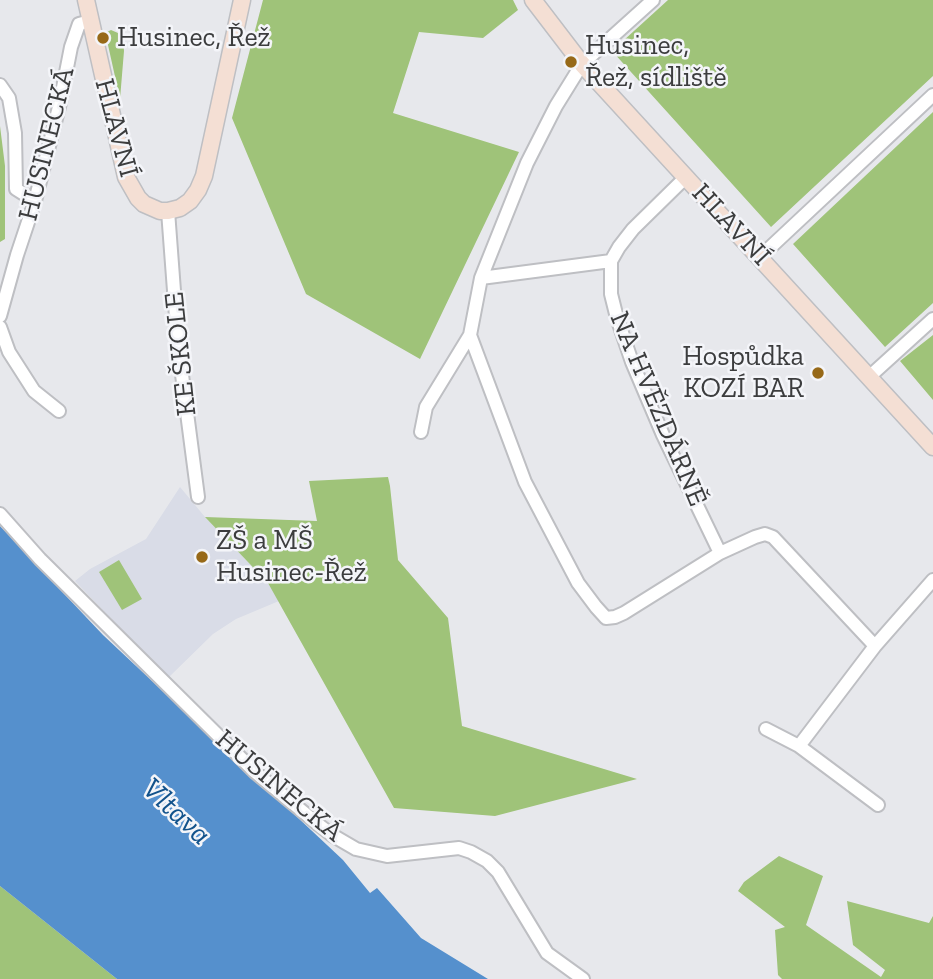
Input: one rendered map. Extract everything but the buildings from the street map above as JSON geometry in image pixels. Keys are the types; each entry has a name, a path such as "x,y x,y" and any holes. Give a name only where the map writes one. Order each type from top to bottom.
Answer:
{"street":[{"name":"HLAVNÍ","path":"86,0 126,177 144,204 160,211 168,211"},
{"path":"168,211 180,208 190,201 204,176 243,0"},
{"name":"HLAVNÍ","path":"533,0 582,64 933,447"},
{"path":"421,432 426,407 470,335 481,278 527,163 556,106 582,64 653,0"},
{"name":"HUSINECKÁ","path":"0,316 35,201 71,47 79,24 90,21"},
{"path":"0,85 9,98 15,133 16,189 35,201"},
{"path":"760,257 933,95"},
{"path":"481,278 611,261 633,229 685,177"},
{"name":"KE ŠKOLE","path":"168,211 178,344 198,497"},
{"name":"NA HVĚZDÁRNĚ","path":"611,261 611,294 632,362 663,435 720,553"},
{"path":"869,377 933,319"},
{"path":"0,327 9,352 34,391 59,411"},
{"path":"470,335 525,482 578,583 606,618 624,613 720,553 765,534 773,537 875,646"},
{"name":"HUSINECKÁ","path":"0,514 40,559 255,772 332,835 356,849 387,856 458,848 487,861 498,872 547,953 583,979"},
{"path":"799,746 875,646 932,583"},
{"path":"766,729 799,746 878,805"}],"shaded area":[{"path":"180,487 268,583 279,601 236,619 213,634 168,678 75,581 90,569 146,539"}],"green space":[{"path":"263,0 513,0 518,10 483,38 419,32 393,113 519,152 420,359 306,294 232,118"},
{"path":"668,0 933,0 933,76 771,227 612,51"},
{"path":"111,30 123,39 120,99 106,36"},
{"path":"933,112 933,303 885,347 793,244"},
{"path":"0,126 5,166 5,239 0,242"},
{"path":"933,335 933,400 900,361"},
{"path":"388,477 398,560 448,618 462,726 637,779 495,816 394,808 268,583 205,517 317,521 309,481"},
{"path":"119,560 142,599 122,610 99,572"},
{"path":"779,856 823,876 806,925 881,977 885,970 853,945 847,901 929,923 933,916 933,979 782,979 778,975 775,930 785,927 738,891 744,882"},
{"path":"0,886 117,979 0,979"}],"water":[{"name":"Vltava","path":"0,526 103,635 343,860 370,893 377,888 421,938 488,979 117,979 0,886"}],"place":[{"name":"Husinec, Řež","path":"103,38"},
{"name":"Husinec, Řež, sídliště","path":"571,62"},
{"name":"Hospůdka KOZÍ BAR","path":"818,373"},
{"name":"ZŠ a MŠ Husinec-Řež","path":"202,557"}]}
